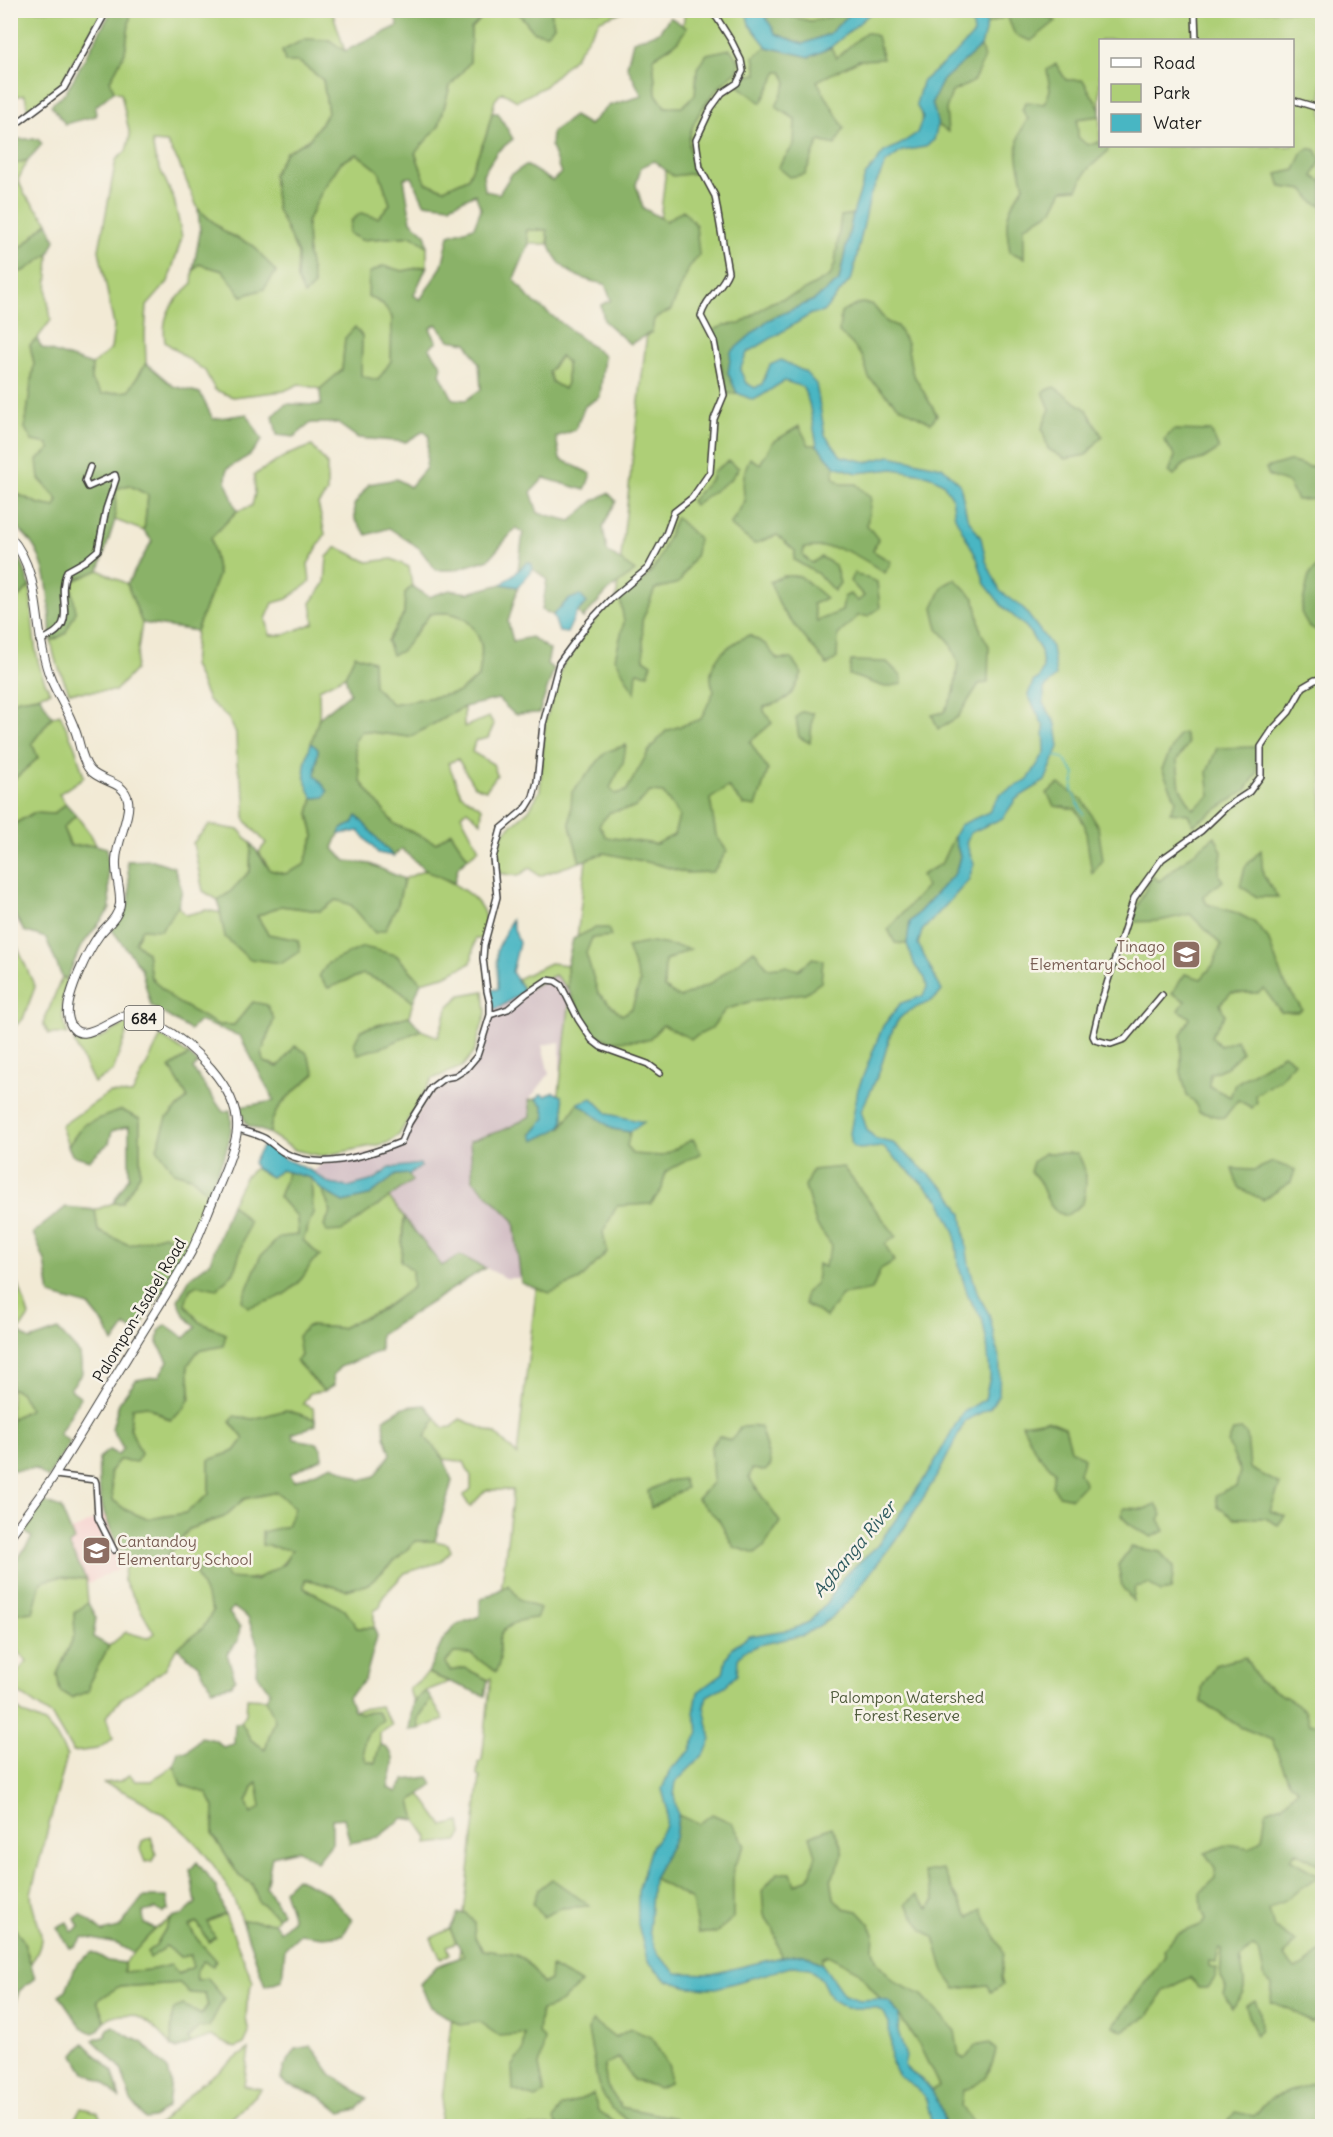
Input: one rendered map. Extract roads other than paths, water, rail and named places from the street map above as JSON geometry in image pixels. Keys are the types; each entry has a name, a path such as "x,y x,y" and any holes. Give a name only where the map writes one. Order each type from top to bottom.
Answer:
{"highway":[{"name":"684","path":"10,537 18,546 28,566 34,591 39,641 52,682 75,729 86,764 96,776 122,789 128,801 116,862 119,911 99,935 81,966 69,1005 68,1014 71,1023 76,1029 90,1032 126,1014 133,1014 162,1027 184,1041 225,1088 234,1110 238,1129"},
{"name":"Palompon-Isabel Road","path":"10,1536 55,1475 192,1249 225,1170 238,1129"}],"street":[{"path":"10,124 20,121 64,88 107,10"},
{"path":"238,1129 265,1138 293,1156 322,1161 344,1160 400,1142 431,1088 444,1078 455,1076 466,1069 477,1056 490,1015 483,958 484,945 497,897 493,858 501,830 527,807 532,797 537,782 543,724 560,663 590,621 610,599 648,568 674,513 693,498 710,472 714,419 724,395 714,341 701,316 703,308 724,282 728,272 716,196 700,168 696,140 711,108 722,93 737,83 743,71 741,60 732,42 710,10"},
{"path":"1192,10 1195,14 1196,39"},
{"path":"1294,100 1323,109"},
{"path":"39,641 52,636 66,616 63,584 67,571 93,556 100,544 106,509 116,479 115,475 88,487 85,486 90,467"},
{"path":"1162,995 1125,1039 1112,1044 1095,1040 1093,1036 1100,1006 1134,898 1162,859 1201,831 1226,807 1249,792 1261,776 1261,747 1273,729 1289,712 1303,687 1315,680 1323,679"},
{"path":"490,1015 508,1009 547,980 555,981 561,985 578,1019 592,1040 601,1047 648,1065 660,1074"},
{"path":"55,1475 95,1480 98,1518 114,1550"}],"water":[{"path":"746,11 762,11 776,34 803,44 829,34 853,11 873,11 831,47 810,57 767,47 749,24"},
{"path":"955,11 978,11 987,24 981,46 943,80 932,102 938,125 934,140 925,147 902,151 886,163 870,196 852,278 823,312 811,314 747,353 740,370 746,383 755,388 762,384 770,365 781,360 805,372 816,384 825,435 841,456 867,462 890,456 942,467 960,484 967,517 981,538 986,561 1000,591 1023,608 1052,647 1056,676 1044,689 1044,704 1056,724 1059,747 1045,781 1016,799 1003,818 970,833 966,843 974,864 968,881 922,931 918,944 942,991 933,1000 909,1011 899,1019 890,1035 878,1076 861,1111 867,1130 876,1139 893,1143 949,1192 962,1214 969,1265 978,1295 989,1314 1000,1361 999,1394 990,1408 965,1421 940,1471 905,1527 852,1597 830,1619 804,1635 759,1645 744,1651 738,1659 737,1675 725,1686 707,1696 704,1707 711,1740 705,1753 676,1782 674,1795 678,1815 675,1838 653,1878 649,1932 658,1955 677,1973 712,1974 781,1957 804,1954 822,1964 844,1995 860,2000 880,1999 890,2002 899,2015 898,2031 906,2057 904,2065 931,2090 942,2114 945,2126 932,2126 926,2099 917,2088 899,2076 891,2063 889,2023 884,2013 876,2008 847,2008 831,1999 821,1979 809,1968 794,1966 716,1988 689,1987 666,1980 647,1960 638,1924 638,1891 651,1847 666,1826 667,1808 662,1789 670,1770 690,1751 699,1732 694,1713 698,1692 723,1673 726,1659 732,1648 750,1636 793,1629 809,1622 827,1603 843,1577 877,1546 929,1472 962,1413 985,1399 990,1376 982,1318 969,1299 958,1264 955,1233 940,1200 883,1147 859,1149 852,1146 850,1133 858,1089 883,1026 901,1003 923,996 927,987 925,978 915,966 907,944 910,922 956,872 960,856 954,836 960,825 989,812 1000,794 1028,780 1045,752 1044,727 1028,695 1033,682 1039,678 1043,668 1041,651 1027,628 1002,606 985,584 977,558 955,517 952,497 943,483 929,475 893,469 857,473 835,466 817,445 809,403 803,387 785,381 753,400 737,393 728,373 731,352 768,320 814,300 839,281 853,214 865,176 884,152 917,133 923,117 916,105 922,82 974,34 973,26"},
{"path":"528,562 532,564 533,569 518,587 502,584"},
{"path":"580,595 587,603 577,612 567,633 559,632 553,615 568,600"},
{"path":"311,743 318,749 315,775 328,791 325,797 313,798 306,783 304,770"},
{"path":"357,816 393,856 378,853 359,831 339,834 341,829 353,824"},
{"path":"511,920 519,943 512,972 524,991 493,1009 490,990 498,989 497,950"},
{"path":"553,1092 562,1096 563,1122 557,1129 534,1141 532,1134 546,1118 543,1105 536,1099 541,1094 546,1096"},
{"path":"592,1098 608,1114 644,1122 630,1132 613,1129 578,1103"},
{"path":"264,1144 285,1159 313,1172 330,1184 348,1187 374,1180 390,1168 420,1164 421,1167 409,1174 396,1175 368,1196 343,1202 322,1190 311,1178 281,1170 271,1177 255,1168 253,1162"}],"waterway":[{"path":"1055,756 1063,758 1075,774 1072,791 1083,814"}],"place":[{"name":"Tinago Elementary School","path":"1186,955"},
{"name":"Cantandoy Elementary School","path":"96,1550"}],"water label":[{"name":"Agbanga River","path":"854,1549"}],"park label":[{"name":"Palompon Watershed Forest Reserve","path":"907,1706"}]}
